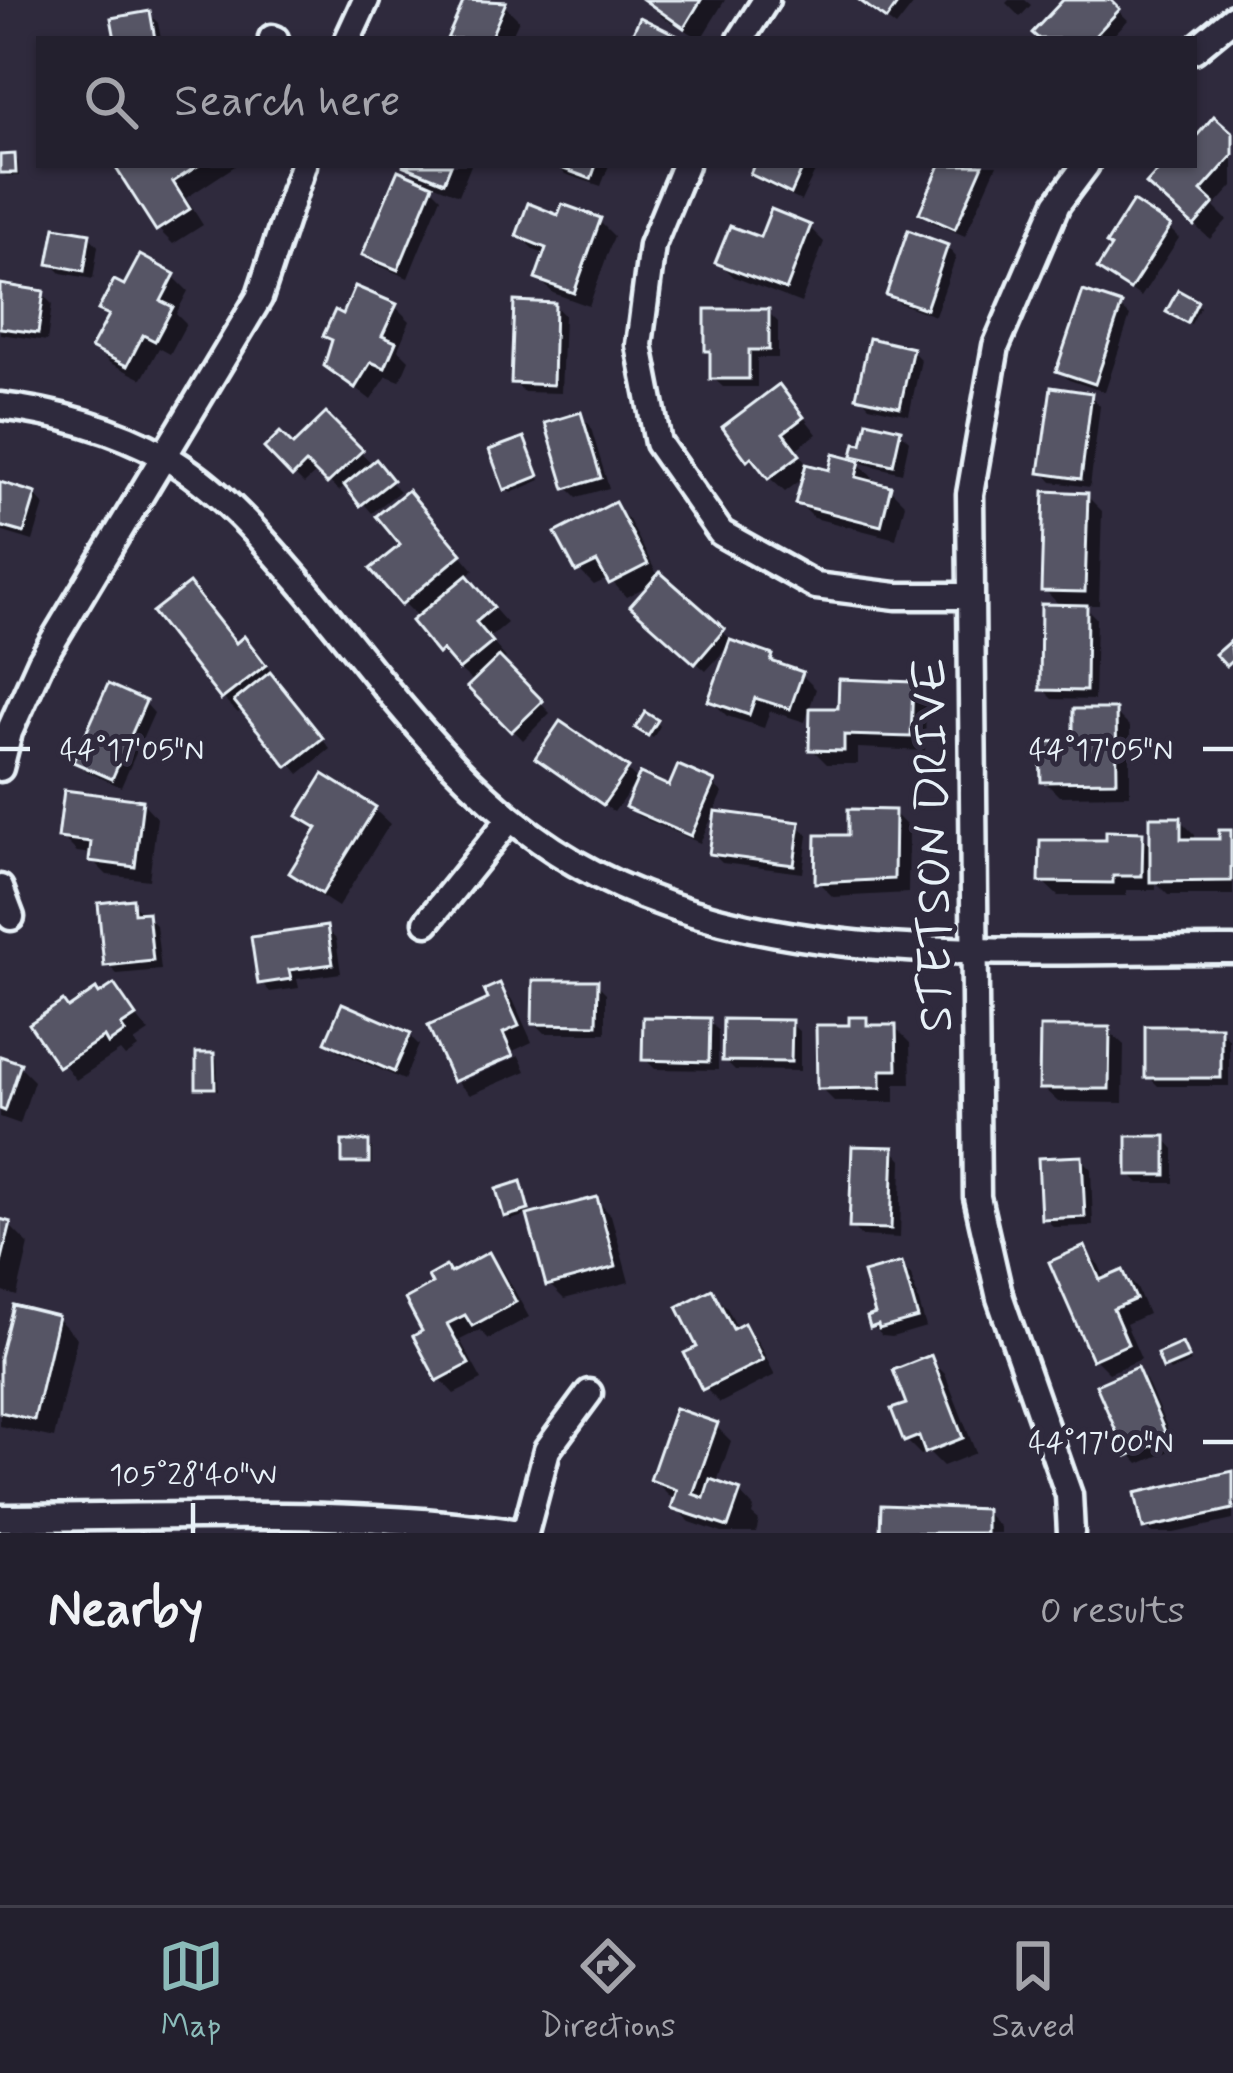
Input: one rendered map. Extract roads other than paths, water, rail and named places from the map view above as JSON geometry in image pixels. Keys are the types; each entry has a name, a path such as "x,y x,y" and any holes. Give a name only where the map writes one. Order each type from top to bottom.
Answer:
{"street":[{"path":"349,36 366,0"},
{"path":"743,36 766,0"},
{"path":"1197,48 1233,19"},
{"path":"0,768 9,732 40,662 259,298 302,168"},
{"path":"684,168 652,245 639,345 658,443 722,532 816,586 896,596 970,596"},
{"name":"STETSON DRIVE","path":"1071,1533 1069,1495 1000,1298 977,1197 970,494 996,346 1057,204 1084,168"},
{"path":"0,406 96,427 166,457 249,523 443,754 509,820 577,864 688,915 802,938 911,948 1233,950"},
{"path":"427,922 509,820"},
{"path":"0,888 11,917"},
{"path":"0,1518 122,1526 380,1518 522,1533 547,1450 590,1393"}]}
